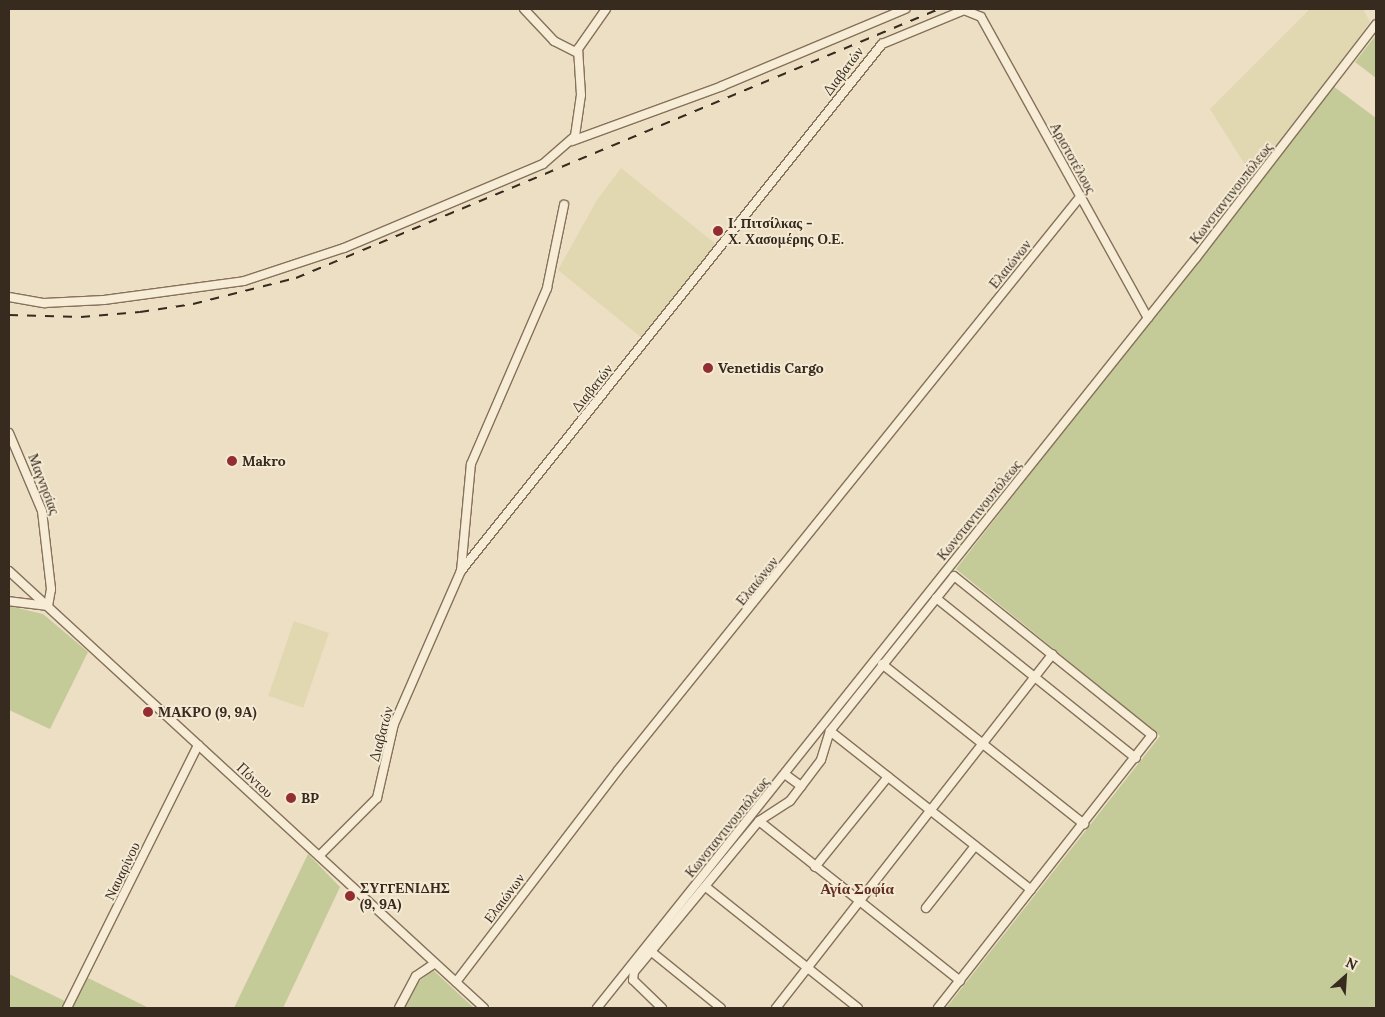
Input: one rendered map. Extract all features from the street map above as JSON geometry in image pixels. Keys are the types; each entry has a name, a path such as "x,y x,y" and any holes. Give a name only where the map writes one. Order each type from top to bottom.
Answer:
{"street":[{"path":"524,9 554,41 578,53"},
{"path":"572,141 580,114 578,53 581,43 606,9"},
{"path":"9,297 44,304 104,300 244,281 344,248 543,164 572,141 722,86 905,9"},
{"name":"Αριστοτέλους","path":"975,12 1148,318"},
{"name":"Διαβατών","path":"319,856 377,798 394,724 461,571 866,59 882,44 950,14 975,12"},
{"name":"Κωνσταντινουπόλεως","path":"597,1008 786,774 1148,318 1376,24"},
{"name":"Ελαιώνων","path":"456,982 618,770 1080,197"},
{"path":"461,571 471,464 546,288 564,205"},
{"name":"Μαγνησίας","path":"9,433 46,526 48,606"},
{"name":"Πόντου","path":"9,571 484,1008"},
{"path":"662,1008 633,980 634,972 653,954 759,821 781,808 801,786 821,760 830,731 882,664 936,598 956,577 1150,733 1152,739 938,1008"},
{"path":"936,598 1136,758"},
{"path":"9,601 48,606"},
{"path":"776,1008 1053,654"},
{"path":"882,664 1084,824"},
{"path":"830,731 1031,890"},
{"name":"Ναυαρίνου","path":"67,1008 198,745"},
{"path":"786,774 801,786"},
{"path":"815,867 888,777"},
{"path":"759,821 960,981"},
{"path":"926,908 975,846"},
{"path":"706,887 858,1008"},
{"path":"653,954 721,1008"},
{"path":"399,1008 416,976 435,963"}],"shaded area":[{"path":"1310,9 1363,9 1370,22 1254,179 1210,109"},
{"path":"621,168 717,245 642,338 558,270 597,200"},
{"path":"294,621 329,633 303,708 268,696"}],"green space":[{"path":"1376,35 1376,78 1355,62"},
{"path":"1333,86 1376,118 1376,1008 946,1008 1160,736 956,569"},
{"path":"9,606 43,614 88,652 50,729 9,710"},
{"path":"308,854 340,887 283,1008 234,1008"},
{"path":"433,970 474,1008 404,1008 416,984"},
{"path":"9,974 71,1004 86,977 149,1008 9,1008"}],"railway":[{"path":"9,315 81,317 140,312 193,304 296,278 939,9"}],"place":[{"name":"Ι. Πιτσίλκας - Χ. Χασομέρης Ο.Ε.","path":"718,231"},
{"name":"Venetidis Cargo","path":"708,368"},
{"name":"Makro","path":"232,461"},
{"name":"ΜΑΚΡΟ (9, 9Α)","path":"148,712"},
{"name":"BP","path":"291,798"},
{"name":"ΣΥΓΓΕΝΙΔΗΣ (9, 9Α)","path":"350,896"}],"district":[{"name":"Αγία Σοφία","path":"857,889"}]}
